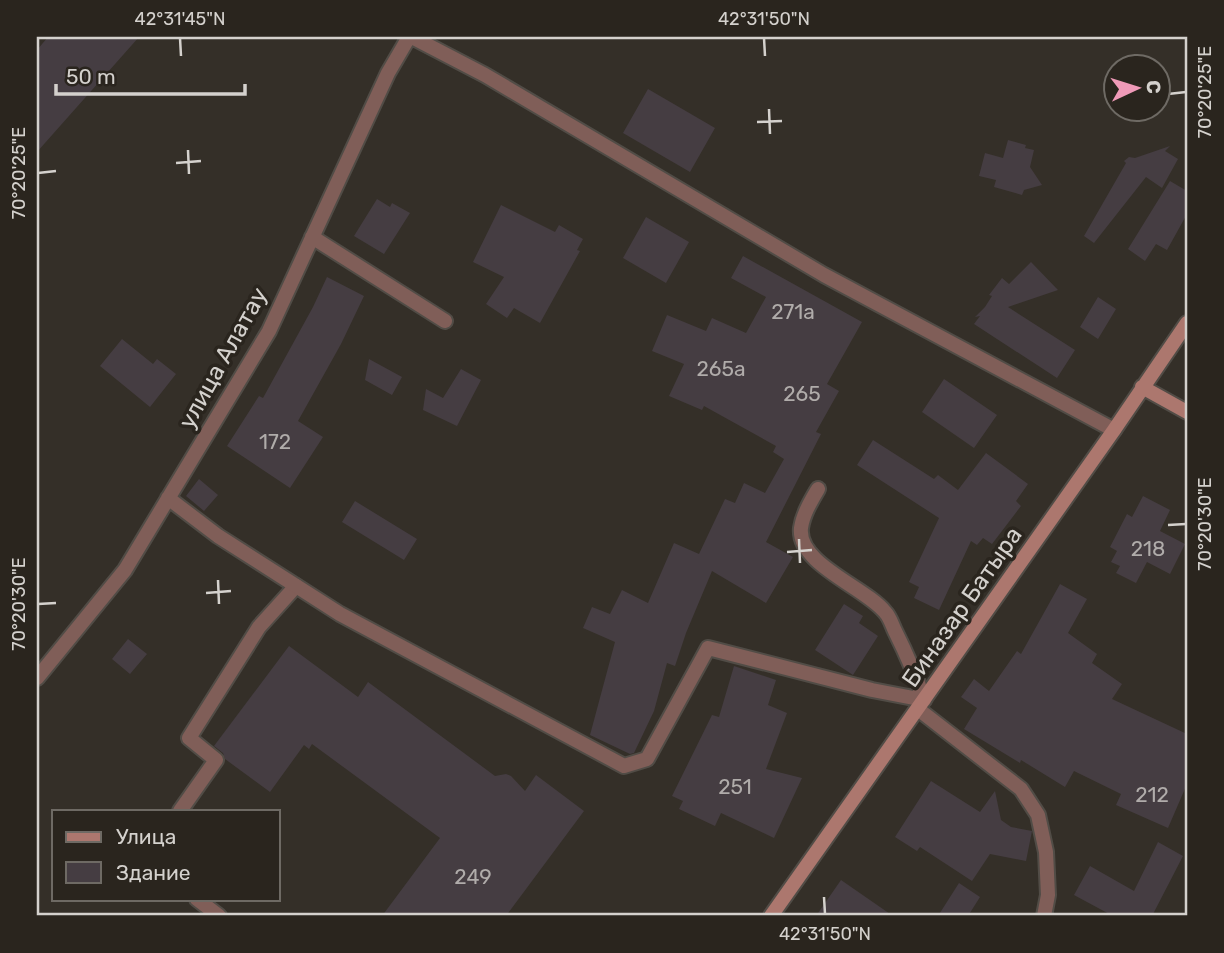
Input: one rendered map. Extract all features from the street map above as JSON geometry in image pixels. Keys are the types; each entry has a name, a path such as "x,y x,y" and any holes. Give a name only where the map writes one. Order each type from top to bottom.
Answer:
{"street":[{"name":"улица Алатау","path":"37,678 125,570 269,331 388,73 410,37"},
{"path":"410,37 485,75 824,275 1114,430"},
{"path":"312,237 445,321"},
{"name":"Биназар Батыра","path":"771,916 1187,323"},
{"path":"1142,387 1187,412"},
{"path":"818,489 805,513 800,531 805,548 821,565 886,612 909,660 921,705"},
{"path":"168,498 218,536 340,614 624,766 647,759 708,648 921,705 1021,789 1038,815 1046,852 1048,895 1044,916"},
{"path":"181,810 216,760 189,738 259,627 296,586"},
{"path":"198,900 219,916"}],"building":[{"path":"48,37 139,37 37,152 37,50"},
{"path":"648,89 715,128 690,172 623,133"},
{"path":"1008,140 1034,150 1030,167 1042,185 1024,190 1022,195 994,187 996,180 979,176 985,153 1003,158"},
{"path":"1170,146 1165,151 1178,159 1162,188 1146,177 1094,243 1084,236 1126,163 1124,161 1129,157 1135,158"},
{"path":"1170,181 1187,191 1187,214 1167,250 1156,244 1145,261 1128,249"},
{"path":"377,199 390,207 392,203 410,213 384,254 354,236"},
{"path":"501,205 555,232 559,225 583,239 577,250 580,251 540,323 514,308 507,318 486,304 504,277 473,262"},
{"path":"646,217 689,242 666,283 623,258"},
{"path":"743,256 862,322 827,384 839,391 816,432 821,434 766,542 793,557 766,603 712,571 675,666 667,663 654,711 634,753 630,754 590,735 615,642 583,628 592,607 610,614 622,590 648,603 674,543 699,554 725,499 735,503 744,483 765,493 784,459 773,452 776,446 704,406 702,410 669,396 684,364 652,351 667,315 706,331 712,318 746,333 766,297 731,278"},
{"path":"1031,262 1058,290 1008,307 1075,350 1057,378 974,324 980,316 975,317 985,307 992,296 989,295 1002,278 1009,284"},
{"path":"327,277 364,296 298,421 323,437 290,488 227,446 259,396 263,398"},
{"path":"1098,297 1116,309 1098,339 1080,327"},
{"path":"122,339 153,364 157,359 176,374 150,407 100,366"},
{"path":"369,359 402,377 392,395 365,380"},
{"path":"461,369 481,380 457,426 423,410 426,389 443,398"},
{"path":"944,379 997,415 974,448 922,412"},
{"path":"873,440 934,479 938,475 958,490 986,453 1028,484 1016,501 1021,506 992,544 983,538 977,545 971,541 939,610 914,598 919,587 909,582 939,518 857,465"},
{"path":"199,479 218,495 204,511 186,496"},
{"path":"1143,496 1170,510 1160,531 1185,544 1170,574 1147,562 1136,583 1116,573 1120,566 1111,562 1117,551 1110,547 1127,514 1132,517"},
{"path":"355,501 417,539 404,560 342,522"},
{"path":"1060,584 1087,599 1068,633 1097,654 1092,663 1122,684 1112,699 1187,734 1187,784 1168,828 1116,805 1121,794 1074,771 1065,787 964,729 977,708 961,697 974,679 989,691 1017,651 1021,654"},
{"path":"844,604 863,616 859,623 878,636 853,675 815,650"},
{"path":"128,639 147,654 130,674 112,659"},
{"path":"289,646 358,697 368,682 495,776 511,776 525,791 536,775 584,811 506,916 382,916 440,838 312,744 309,749 304,745 270,792 225,759 223,753 214,746"},
{"path":"734,666 776,680 768,705 787,713 766,769 802,778 774,838 721,813 715,826 679,809 683,801 672,796 712,715 719,717"},
{"path":"931,781 980,812 995,791 1001,820 1011,827 1032,831 1026,861 990,854 972,881 920,847 917,851 895,837"},
{"path":"1158,842 1183,856 1152,916 1113,916 1074,895 1090,866 1134,891"},
{"path":"841,880 893,916 816,916"},
{"path":"959,883 980,897 968,916 938,916"}]}
